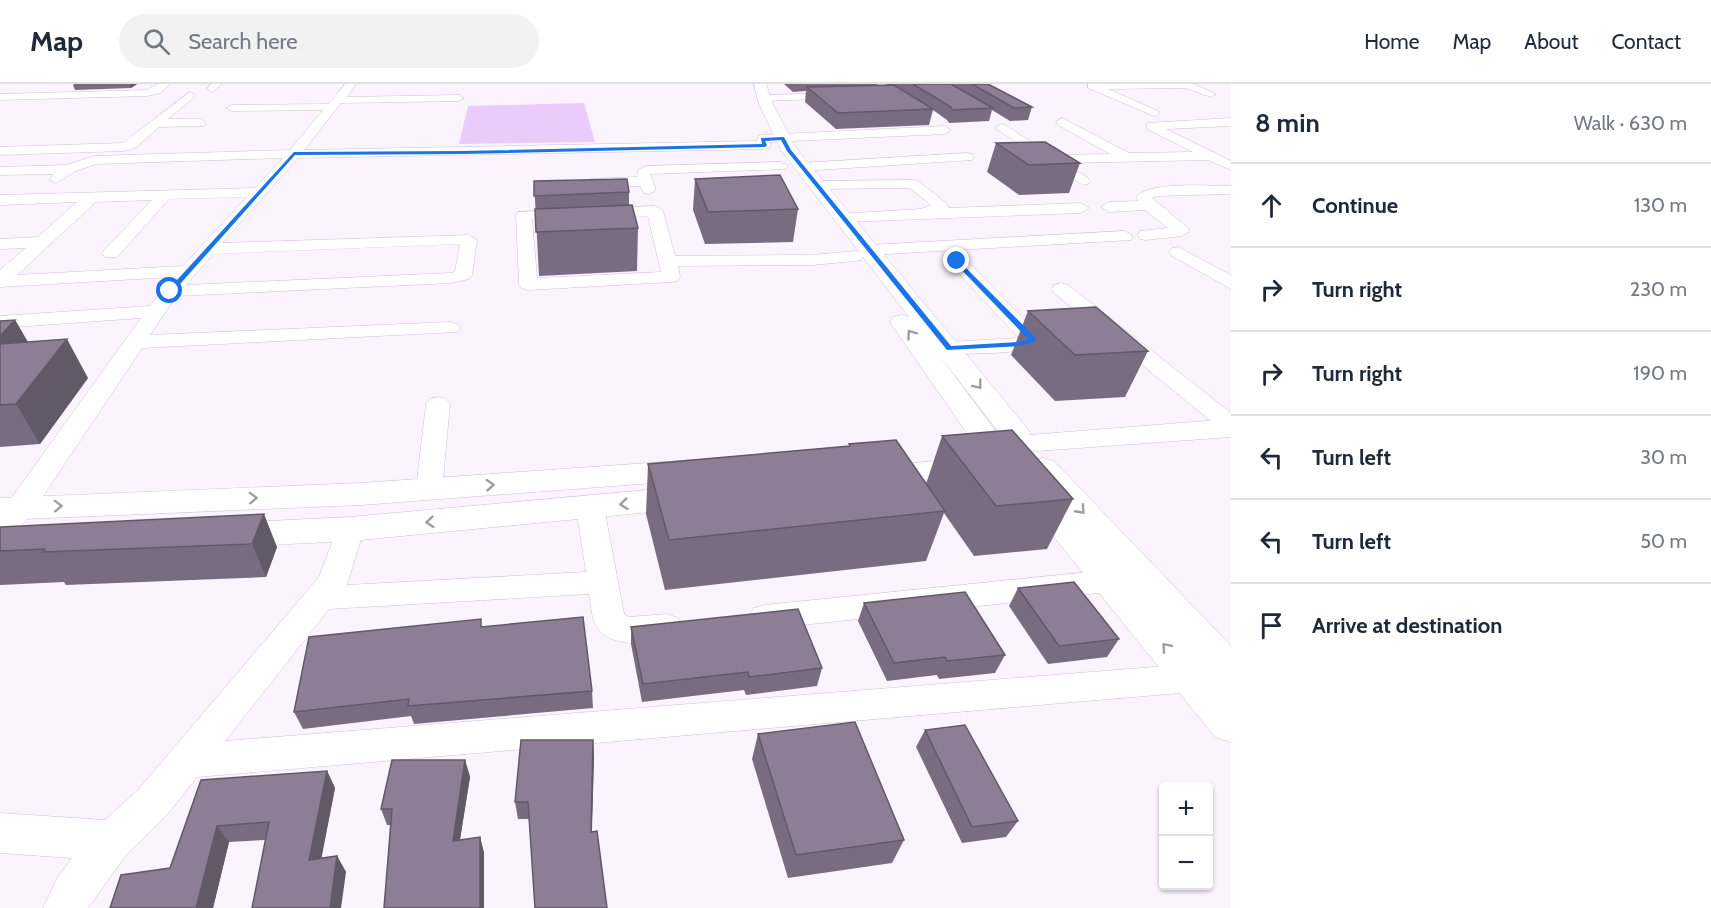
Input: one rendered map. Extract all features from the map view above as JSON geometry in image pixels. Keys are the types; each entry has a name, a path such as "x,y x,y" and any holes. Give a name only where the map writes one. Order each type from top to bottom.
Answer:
{"street":[{"path":"94,95 109,84"},
{"path":"0,97 153,92 165,84"},
{"path":"744,84 748,101 784,152 1012,454 1109,581 1231,723"},
{"path":"816,84 848,109"},
{"path":"1090,85 1184,84 1215,88"},
{"path":"1090,85 1154,113"},
{"path":"1136,85 1167,97"},
{"path":"852,96 763,91 784,152 817,185 843,217 862,253 949,348 1012,454 1231,674"},
{"path":"0,533 10,508 170,291 347,93"},
{"path":"232,108 347,93 459,98"},
{"path":"0,151 124,147 135,141 190,95"},
{"path":"175,108 196,108"},
{"path":"999,122 1083,181"},
{"path":"1062,122 1127,158"},
{"path":"1231,122 1151,125 1231,166"},
{"path":"156,123 200,123"},
{"path":"582,189 650,194 643,173 651,169 784,152 940,125"},
{"path":"135,141 156,141"},
{"path":"1188,145 1220,144"},
{"path":"192,146 462,153 784,152 968,158"},
{"path":"36,194 69,169 85,162 116,158 298,149"},
{"path":"1049,159 1210,156"},
{"path":"0,171 69,169"},
{"path":"255,172 278,172"},
{"path":"817,185 913,184 942,207 928,210 930,213"},
{"path":"1146,235 1182,231 1149,205 1143,197 1153,192 1231,189"},
{"path":"0,200 259,192"},
{"path":"111,253 165,195"},
{"path":"0,280 92,197"},
{"path":"1109,207 1149,205"},
{"path":"843,217 1081,208"},
{"path":"655,211 663,238 670,277 528,284 532,244 524,215 655,211"},
{"path":"53,214 74,214"},
{"path":"668,261 812,260 862,253 1125,236"},
{"path":"640,239 663,238"},
{"path":"170,291 451,279 463,275 468,240 209,249"},
{"path":"0,244 42,242"},
{"path":"1178,252 1231,283"},
{"path":"949,348 1021,344 1033,340 957,261"},
{"path":"0,280 189,271"},
{"path":"1061,289 1231,427"},
{"path":"0,322 156,311"},
{"path":"134,342 450,328"},
{"path":"429,489 438,404"},
{"path":"849,469 1012,454 1231,427"},
{"path":"1012,454 1231,446"},
{"path":"10,508 361,494 429,489 720,481 590,507 350,529 198,536"},
{"path":"590,507 609,619 614,626 623,630 694,624"},
{"path":"65,908 73,892 112,841 152,803 333,582 350,529"},
{"path":"0,546 35,544"},
{"path":"741,619 1109,581"},
{"path":"319,598 603,582"},
{"path":"186,761 1192,678"},
{"path":"0,834 112,841"}],"shaded area":[{"path":"584,103 595,142 459,144 468,106"}],"building":[{"path":"913,84 951,84 993,108 952,110 951,107"},
{"path":"972,84 988,84 1032,107 1014,108"},
{"path":"894,85 933,109 838,113 807,87"},
{"path":"1045,142 1080,163 1029,165 996,143"},
{"path":"780,175 798,209 708,212 695,179"},
{"path":"627,179 629,192 534,196 534,181"},
{"path":"632,205 638,228 536,232 535,209"},
{"path":"1096,307 1148,351 1075,355 1028,311"},
{"path":"15,320 0,336 0,321"},
{"path":"67,339 16,404 0,405 0,344"},
{"path":"1012,430 1073,499 996,506 942,436"},
{"path":"896,440 945,511 669,540 648,464 850,446 849,444"},
{"path":"264,514 252,544 43,552 45,549 0,551 0,527"},
{"path":"1074,582 1119,639 1059,646 1018,588"},
{"path":"965,592 1005,655 947,661 945,657 894,663 864,603"},
{"path":"798,609 822,668 749,677 748,672 643,684 631,627"},
{"path":"583,617 592,691 408,706 409,699 294,712 309,637 481,619 481,627"},
{"path":"855,722 904,840 796,855 758,734"},
{"path":"965,725 1018,821 972,827 925,730"},
{"path":"521,740 593,740 591,832 597,831 607,908 535,908 528,802 515,802"},
{"path":"392,760 465,760 453,841 480,837 480,908 384,908 392,809 381,809"},
{"path":"327,771 309,860 337,856 330,908 252,908 269,822 217,826 196,908 110,908 121,875 170,868 201,780"}],"route":[{"path":"170,291 294,154 462,153 765,145 762,139 783,138 789,150 949,348 1021,344 1033,340 1032,336 957,261"}]}
